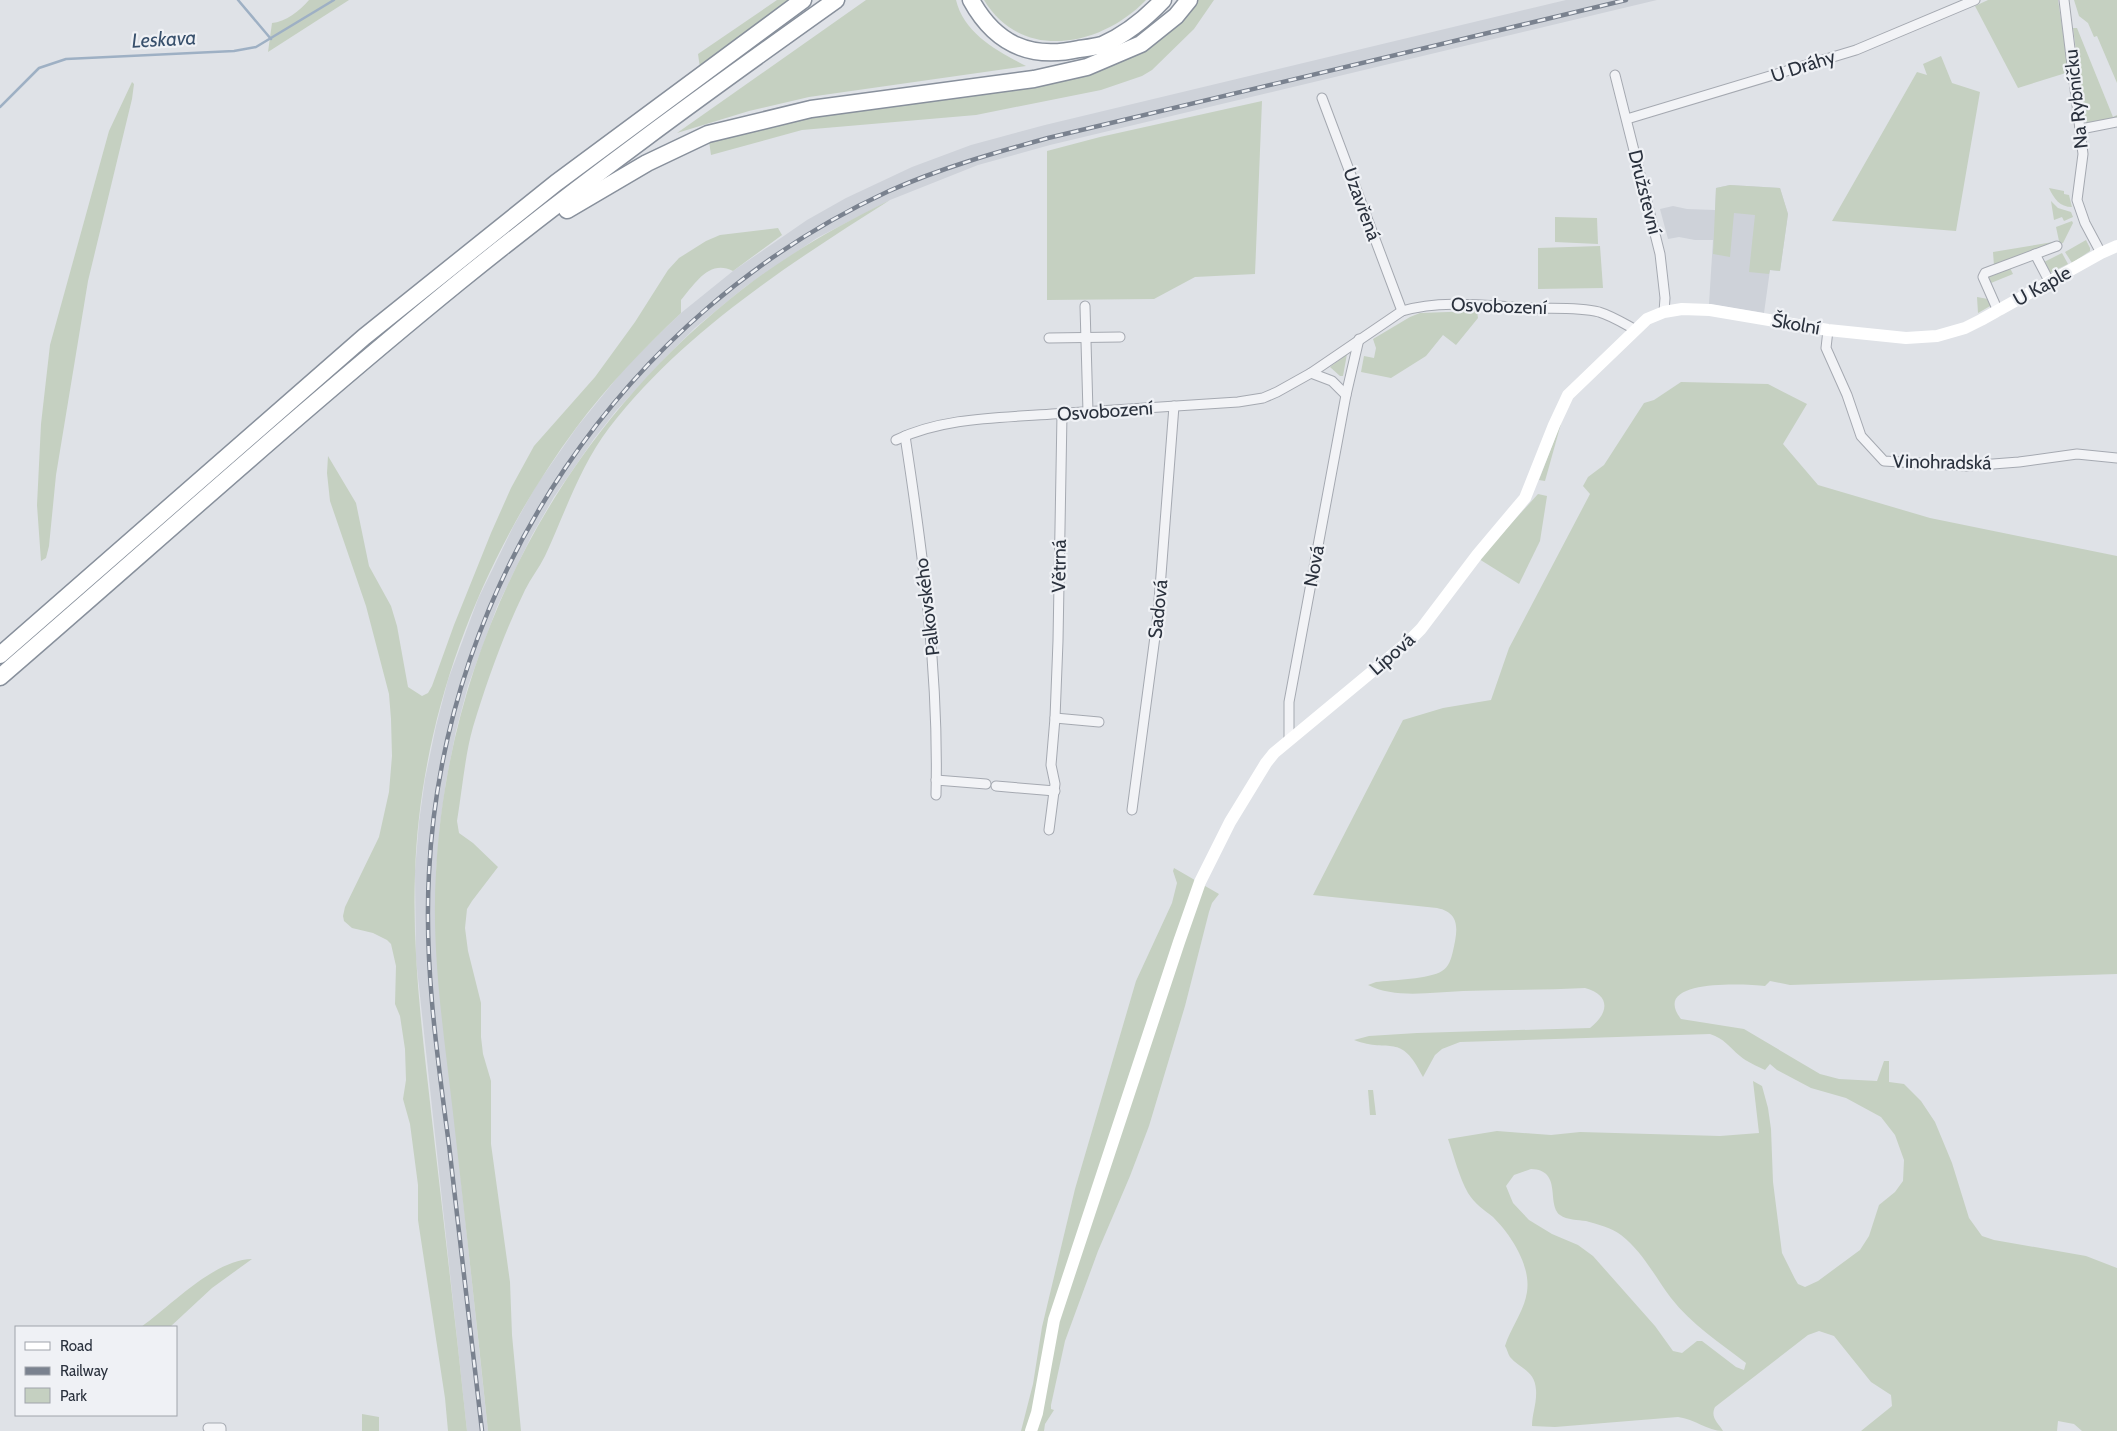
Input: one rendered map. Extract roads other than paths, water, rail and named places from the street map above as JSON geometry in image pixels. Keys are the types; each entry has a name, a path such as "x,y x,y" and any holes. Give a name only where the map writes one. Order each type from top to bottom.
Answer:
{"highway":[{"path":"0,655 364,337 556,183 803,0"},
{"path":"0,677 355,368 461,281 678,112 836,0"},
{"path":"971,0 980,16 999,36 1022,49 1048,54 1101,45 1125,32 1148,16 1163,0"},
{"path":"461,281 588,196 648,163 708,134 811,109 1034,79 1086,67 1141,44 1176,16 1190,0"}],"street":[{"name":"U Dráhy","path":"1627,119 1856,50 1975,0"},
{"name":"Na Rybníčku","path":"2064,0 2083,154 2077,200 2085,223 2101,253"},
{"name":"Družstevní","path":"1615,74 1660,254 1665,298 1664,312"},
{"name":"Uzavřená","path":"1322,98 1402,311"},
{"path":"2081,129 2117,122"},
{"name":"U Kaple","path":"2056,246 1984,275 1998,311 2101,253 2117,246"},
{"name":"U Kaple","path":"2035,254 2047,277"},
{"name":"Osvobození","path":"896,440 939,426 1004,418 1238,402 1262,398 1316,372 1359,339 1402,311 1419,306 1438,304 1591,311 1610,316 1634,330"},
{"path":"1085,306 1084,338 1088,412"},
{"name":"Školní","path":"1606,357 1647,318 1664,312 1682,309 1710,310 1828,330 1891,338 1937,336 1965,328 1998,311"},
{"name":"Vinohradská","path":"1828,330 1826,348 1861,436 1884,461 1967,466 2019,462 2077,454 2117,458"},
{"path":"1050,338 1120,337"},
{"name":"Nová","path":"1289,739 1289,702 1345,390 1359,339"},
{"name":"Lípová","path":"1031,1431 1037,1413 1054,1320 1200,882 1230,822 1266,763 1289,739 1409,641 1421,629 1487,542 1525,498 1568,395 1606,357"},
{"path":"1316,372 1345,390"},
{"name":"Sadová","path":"1132,810 1158,614 1174,406"},
{"name":"Větrná","path":"1049,830 1055,784 1051,765 1055,718 1062,414"},
{"name":"Palkovského","path":"905,436 933,652 936,795"},
{"path":"1055,718 1099,722"},
{"path":"936,780 986,784"},
{"path":"996,786 1054,791"},
{"path":"208,1428 221,1428 221,1431"}],"waterway":[{"path":"238,0 271,39"},
{"name":"Leskava","path":"0,107 39,68 66,59 234,51 256,47 334,0"}],"railway":[{"path":"482,1431 436,1043 430,975 428,941 429,873 442,765 470,661 511,561 565,469 631,384 707,308 794,243 889,191 928,175 1048,138 1626,0"}]}
